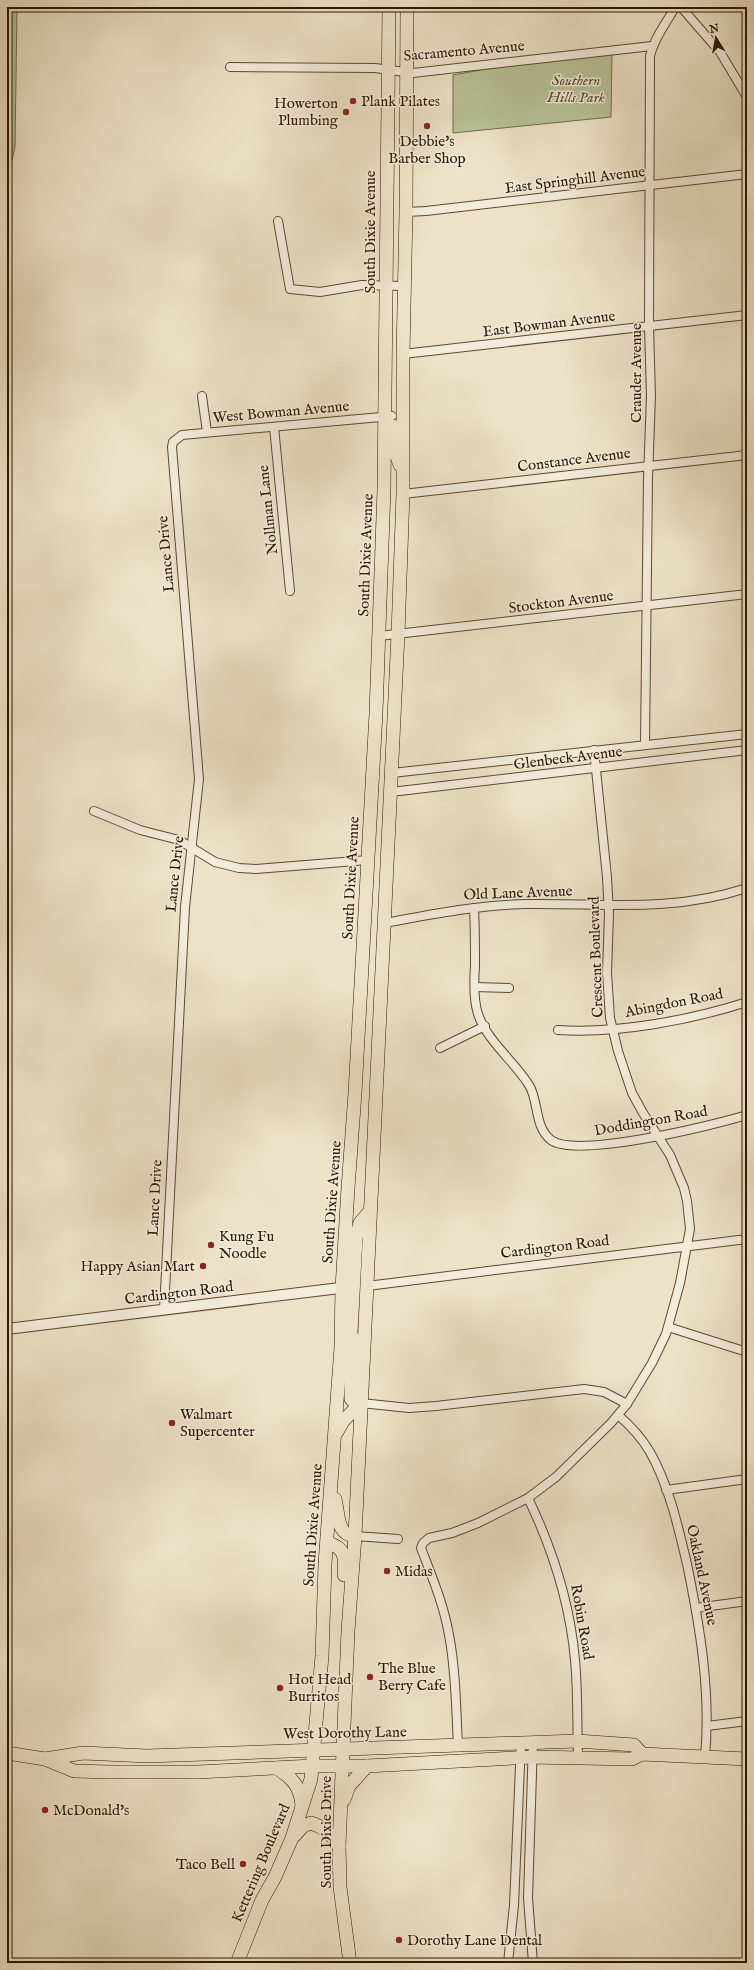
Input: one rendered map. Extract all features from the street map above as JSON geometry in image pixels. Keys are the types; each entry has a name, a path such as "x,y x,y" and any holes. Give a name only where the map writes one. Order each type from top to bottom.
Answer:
{"main road":[{"name":"South Dixie Avenue","path":"312,1750 322,1656 341,1347 348,1287 389,416 386,287 389,7"},
{"path":"343,1749 348,1631 355,1536 398,634 403,494 407,7"},
{"path":"403,348 394,370 389,416 394,448 403,472"},
{"path":"362,1368 352,1343 348,1287 360,1223 370,1211"},
{"path":"341,1347 351,1369 351,1399 361,1403"},
{"path":"336,1436 343,1421 361,1403"},
{"path":"332,1483 343,1532 347,1536 355,1536"},
{"path":"328,1543 337,1546 345,1558 344,1588 348,1631"},
{"path":"283,1750 296,1746 302,1742 316,1711"},
{"name":"West Dorothy Lane","path":"45,1759 83,1753 147,1756 283,1750 577,1741 634,1745 642,1754"},
{"name":"South Dixie Drive","path":"343,1749 339,1846 340,1887 350,1963"},
{"name":"Kettering Boulevard","path":"237,1963 262,1900 275,1877 292,1838 311,1778 312,1750"},
{"name":"West Dorothy Lane","path":"7,1753 45,1759 74,1771 198,1772 527,1758 632,1759 642,1754 747,1759"},
{"path":"340,1809 349,1786 367,1766"},
{"path":"276,1768 288,1775 294,1781 301,1795 302,1807"},
{"path":"292,1838 303,1826 310,1822 321,1826 331,1834 339,1846"}],"street":[{"name":"Crauder Avenue","path":"645,745 651,396 649,326 650,56 652,46 675,7"},
{"path":"681,7 720,52 747,97"},
{"name":"Sacramento Avenue","path":"230,67 388,70 413,73 652,46"},
{"name":"East Springhill Avenue","path":"406,212 426,211 747,174"},
{"path":"278,221 290,289 320,292 362,285 386,287 404,286"},
{"name":"East Bowman Avenue","path":"403,348 649,326 747,315"},
{"path":"202,396 207,432"},
{"name":"West Bowman Avenue","path":"173,442 182,435 389,416"},
{"name":"Nollman Lane","path":"274,427 290,590"},
{"name":"Lance Drive","path":"164,1310 186,900 198,799 198,760 177,518 172,447 173,442"},
{"name":"Constance Avenue","path":"403,494 747,455"},
{"name":"Stockton Avenue","path":"379,636 747,594"},
{"name":"Glenbeck Avenue","path":"392,773 747,734"},
{"name":"Crescent Boulevard","path":"458,1745 455,1682 449,1635 438,1594 421,1548 426,1540 478,1523 528,1498 556,1477 618,1415 627,1404 652,1363 668,1327 680,1283 690,1229 687,1201 678,1173 632,1093 622,1064 613,1029 607,973 608,906 603,828 594,750"},
{"name":"Glenbeck Avenue","path":"391,792 747,750"},
{"path":"94,811 140,830 179,840 215,862 239,868 256,869 368,860"},
{"name":"Old Lane Avenue","path":"385,923 474,908 527,904 608,906 678,904 709,899 747,888"},
{"name":"Doddington Road","path":"474,908 475,987 478,1014 485,1026 530,1085 541,1127 550,1140 564,1145 583,1147 610,1144 658,1136 747,1115"},
{"path":"475,987 509,988"},
{"name":"Abingdon Road","path":"558,1030 613,1029 671,1021 747,1002"},
{"path":"440,1048 485,1026"},
{"name":"Cardington Road","path":"367,1286 747,1239"},
{"name":"Cardington Road","path":"7,1329 348,1287"},
{"path":"668,1327 747,1352"},
{"path":"361,1403 409,1408 584,1389 604,1392 627,1404"},
{"name":"Oakland Avenue","path":"618,1415 633,1428 649,1451 666,1490 679,1528 696,1608 705,1684 707,1726 705,1757"},
{"path":"666,1490 747,1479"},
{"name":"Robin Road","path":"528,1498 553,1554 567,1606 575,1661 578,1758"},
{"path":"355,1536 398,1539"},
{"path":"696,1608 747,1601"},
{"path":"707,1726 747,1721"},
{"path":"527,1742 531,1821 528,1905 533,1963"},
{"path":"508,1963 514,1904 516,1838 527,1758 527,1742"},
{"path":"518,1820 531,1821"},
{"path":"514,1904 528,1905"}],"green space":[{"path":"7,7 17,7 15,147 7,182"},
{"name":"Southern Hills Park","path":"612,54 611,117 453,133 453,75 486,69"}],"place":[{"name":"Plank Pilates","path":"353,101"},
{"name":"Howerton Plumbing","path":"346,112"},
{"name":"Debbie's Barber Shop","path":"427,126"},
{"name":"Kung Fu Noodle","path":"211,1245"},
{"name":"Happy Asian Mart","path":"203,1266"},
{"name":"Walmart Supercenter","path":"172,1423"},
{"name":"Midas","path":"387,1571"},
{"name":"The Blue Berry Cafe","path":"370,1677"},
{"name":"Hot Head Burritos","path":"280,1688"},
{"name":"McDonald's","path":"45,1810"},
{"name":"Taco Bell","path":"243,1864"},
{"name":"Dorothy Lane Dental","path":"399,1940"}]}
